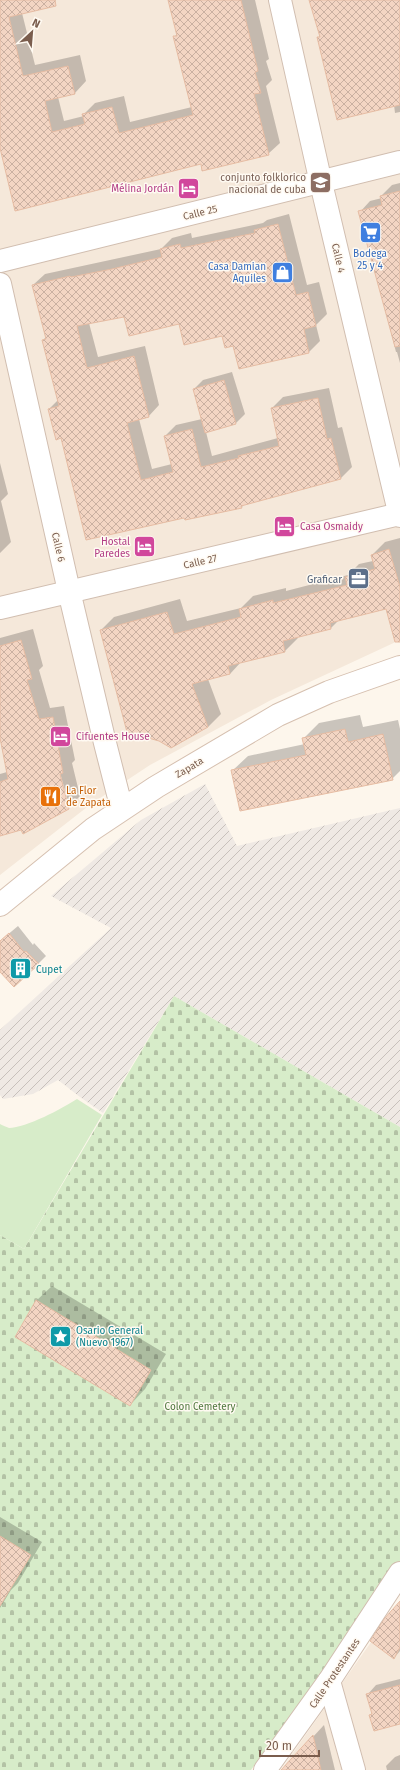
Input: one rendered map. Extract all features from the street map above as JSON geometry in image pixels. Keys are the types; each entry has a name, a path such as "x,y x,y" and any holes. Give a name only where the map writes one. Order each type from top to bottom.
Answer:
{"street":[{"name":"Calle 4","path":"280,0 321,182 400,515"},
{"name":"Calle 25","path":"0,261 400,162"},
{"name":"Calle 6","path":"0,284 69,591 105,743 118,794 123,807"},
{"name":"Calle 27","path":"0,608 400,515"},
{"name":"Zapata","path":"0,905 93,829 123,807 278,715 329,692 400,667"},
{"name":"Calle Protestantes","path":"265,1770 330,1681 400,1573"},
{"path":"330,1681 354,1770"}],"shaded area":[{"path":"0,0 400,0 400,640 271,700 150,765 91,804 0,875"},
{"path":"205,784 237,846 400,808 400,1127 174,996 103,1113 58,1080 33,1094 3,1099 0,1095 0,1030 111,928 51,896 141,820"},
{"path":"400,1601 400,1770 281,1770"}],"green space":[{"name":"Colon Cemetery","path":"174,996 400,1127 400,1564 251,1770 0,1770 0,1235 24,1249"},
{"path":"77,1099 102,1115 24,1249 0,1235 0,1124 9,1128 25,1125 54,1112"}],"building":[{"path":"0,0 55,0 56,6 9,17 23,76 68,66 75,94 45,101 52,132 85,124 82,114 112,107 119,133 193,115 173,36 177,36 168,0 241,0 258,71 255,72 261,93 254,94 269,155 202,171 201,164 15,211 0,148"},
{"path":"309,0 400,0 400,105 337,120 317,37 320,37"},
{"path":"400,191 400,346 395,347 358,211 382,205 380,196"},
{"path":"278,224 296,295 308,292 316,326 304,329 309,353 239,369 233,346 225,348 222,336 184,345 179,324 129,336 124,317 77,326 87,368 134,356 149,417 127,423 141,480 173,472 164,436 192,429 201,467 239,458 238,456 279,446 271,408 318,398 327,439 331,438 341,479 241,506 242,508 185,520 184,518 86,540 61,438 56,440 48,409 59,406 42,340 46,339 32,285 70,276 112,269 162,257 160,249 180,244 181,248 255,233 254,230"},
{"path":"224,380 236,424 205,433 193,389"},
{"path":"389,549 400,587 400,642 395,642 386,609 330,623 331,629 283,641 285,652 228,666 230,674 192,684 208,727 171,748 159,741 127,732 100,630 167,612 174,634 241,617 239,609 273,600 273,603 347,585 345,577 375,569 371,555"},
{"path":"21,640 32,679 27,680 39,719 53,717 63,773 60,774 69,809 23,834 21,830 0,836 0,782 8,779 0,738 0,646"},
{"path":"345,729 348,742 383,734 393,780 240,811 231,770 306,755 302,738"},
{"path":"9,933 24,952 26,951 39,964 14,987 0,972 0,941"},
{"path":"36,1300 151,1370 130,1406 15,1337"},
{"path":"0,1536 31,1555 0,1606"},
{"path":"400,1601 400,1647 394,1659 370,1641 384,1619"},
{"path":"400,1685 400,1724 374,1731 369,1715 372,1714 366,1694"},
{"path":"313,1735 321,1770 281,1770"}],"place":[{"name":"conjunto folklorico nacional de cuba","path":"321,183"},
{"name":"Mélina Jordán","path":"189,188"},
{"name":"Bodega 25 y 4","path":"370,233"},
{"name":"Casa Damian Aquiles","path":"282,272"},
{"name":"Casa Osmaidy","path":"285,526"},
{"name":"Hostal Paredes","path":"145,547"},
{"name":"Graficar","path":"358,579"},
{"name":"Cifuentes House","path":"61,736"},
{"name":"La Flor de Zapata","path":"50,796"},
{"name":"Cupet","path":"20,969"},
{"name":"Osario General (Nuevo 1967)","path":"60,1336"}]}
